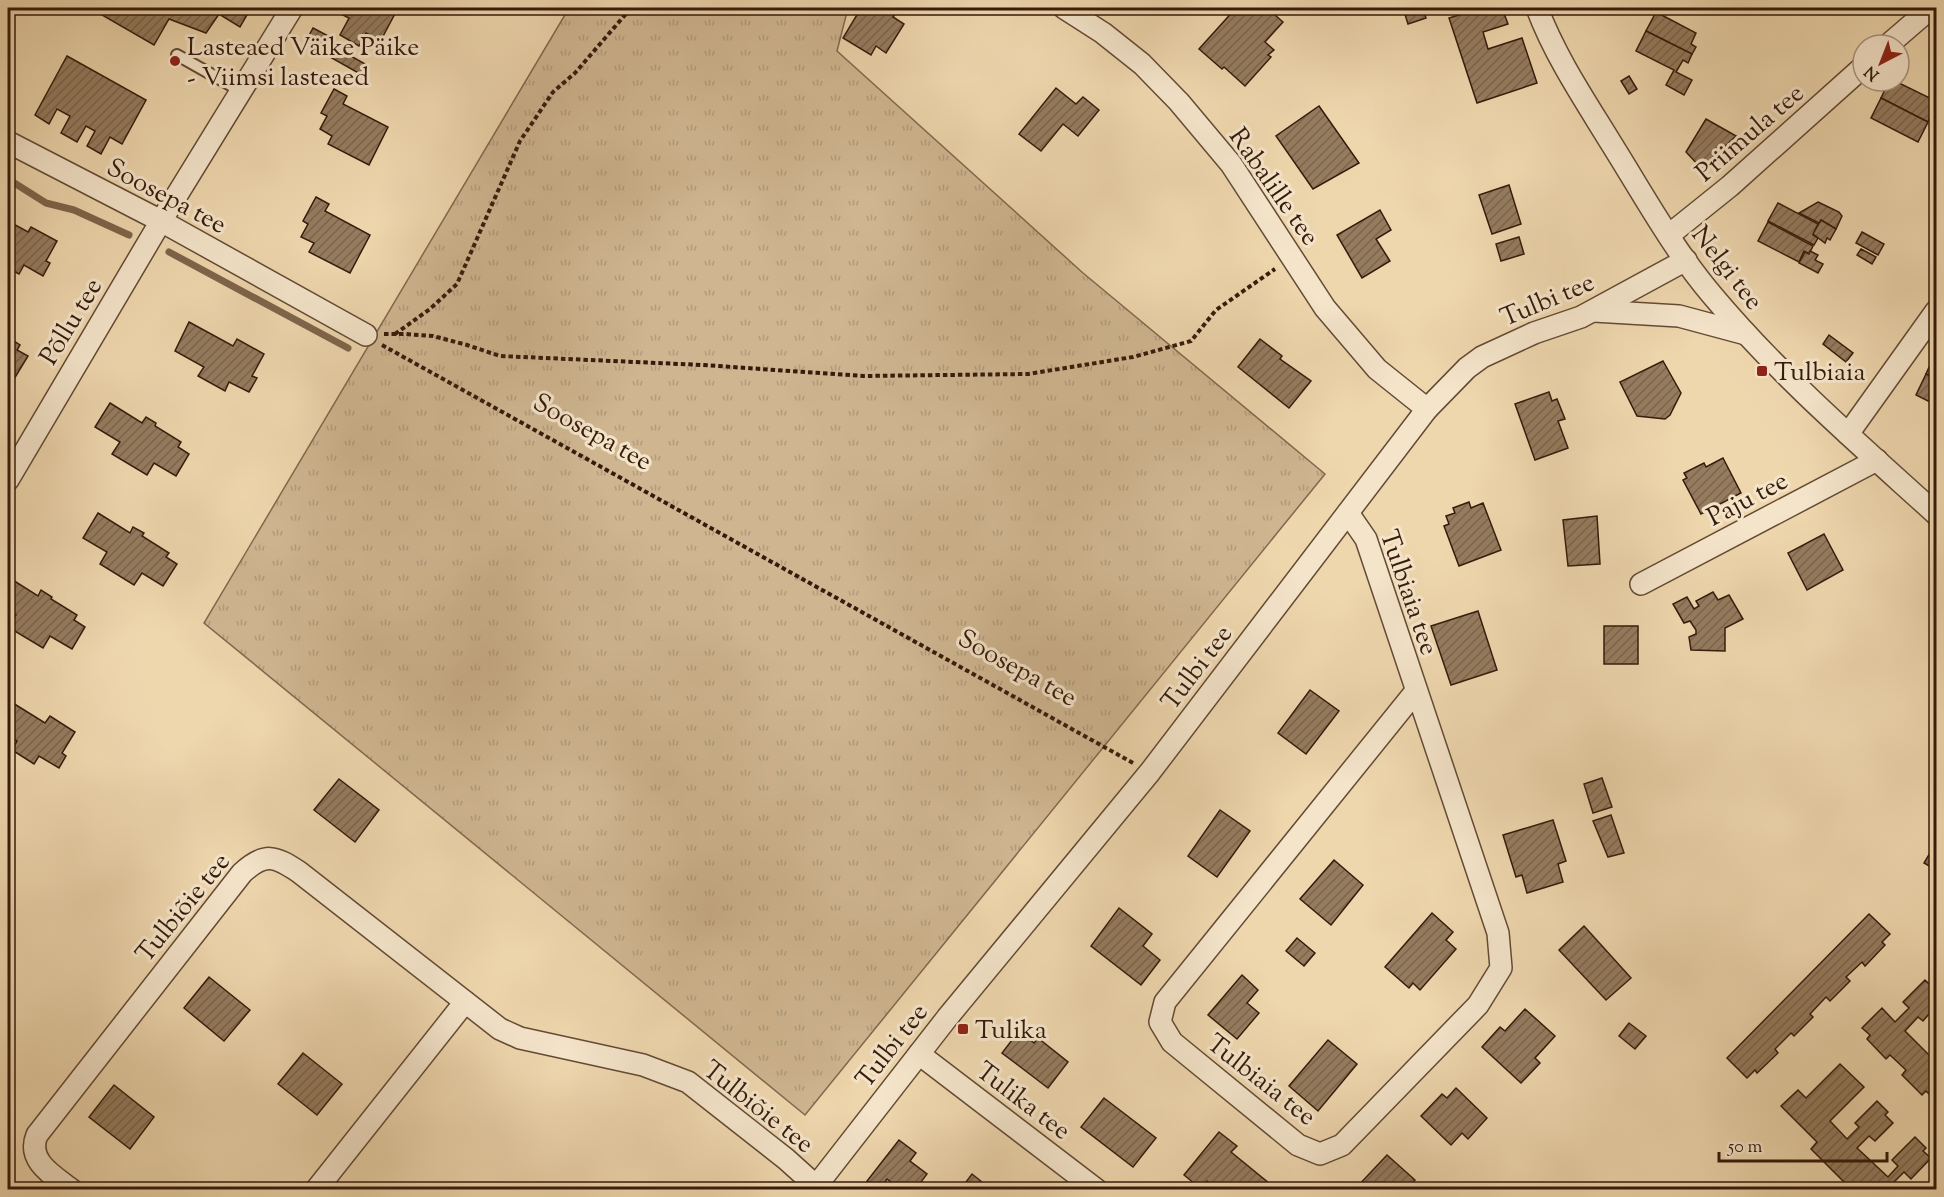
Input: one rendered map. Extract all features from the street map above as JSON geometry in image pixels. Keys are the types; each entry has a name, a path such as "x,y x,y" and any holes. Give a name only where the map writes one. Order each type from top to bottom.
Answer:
{"street":[{"name":"Põllu tee","path":"8,480 161,221 291,8"},
{"name":"Rabalille tee","path":"1064,8 1142,63 1179,102 1231,164 1325,308 1377,369 1427,409"},
{"path":"1902,33 1931,8"},
{"name":"Nelgi tee","path":"1541,9 1551,41 1568,73 1669,235 1710,293 1746,334 1848,434 1936,514"},
{"name":"Priimula tee","path":"1669,235 1730,186 1851,79"},
{"name":"Soosepa tee","path":"8,142 161,221 366,335"},
{"name":"Tulbi tee","path":"814,1188 919,1054 1150,772 1427,409 1467,368 1482,357 1534,333 1581,317 1686,260"},
{"path":"1593,311 1679,316 1746,334"},
{"path":"1848,434 1936,311"},
{"name":"Paju tee","path":"1641,584 1877,460"},
{"name":"Tulbiaia tee","path":"1348,513 1366,538 1498,933 1501,968 1478,1005 1342,1145 1320,1154 1298,1145 1172,1042 1160,1022 1164,1002 1416,691"},
{"name":"Tulbiõie tee","path":"72,1190 38,1161 33,1144 37,1135 235,882 256,860 270,858 285,862 500,1029 520,1038 643,1065 688,1082 777,1152 814,1188"},
{"path":"316,1190 465,1002"},
{"name":"Tulika tee","path":"919,1054 1097,1190"}],"lane":[{"path":"177,55 241,91"}],"path":[{"path":"395,334 430,309 457,284 520,141 553,92 575,73 632,8"},
{"path":"366,335 434,336 500,356 703,365 863,376 1028,374 1133,357 1191,341 1216,310 1293,256"},
{"name":"Soosepa tee","path":"366,335 1150,772"}],"green space":[{"path":"569,8 848,8 837,51 1083,273 1325,474 805,1115 204,623"}],"building":[{"path":"90,8 251,8 240,27 219,14 206,33 169,19 154,45"},
{"path":"336,8 398,8 381,40 366,33 359,46 340,35 349,18 335,11"},
{"path":"861,8 900,8 893,17 904,24 886,53 876,46 871,55 843,38"},
{"path":"1236,8 1267,8 1283,22 1265,42 1274,50 1268,55 1271,57 1245,86 1199,49"},
{"path":"1403,8 1423,8 1426,18 1408,24"},
{"path":"1482,8 1502,8 1508,24 1483,32 1488,49 1522,38 1537,83 1477,103 1449,18"},
{"path":"1656,12 1696,33 1691,44 1696,47 1692,54 1646,31"},
{"path":"313,28 334,39 331,45 367,65 362,75 305,43"},
{"path":"1646,31 1692,54 1688,63 1683,60 1676,72 1692,80 1684,95 1666,85 1674,70 1636,51"},
{"path":"67,56 146,100 122,144 110,137 101,154 87,146 95,131 86,126 77,142 61,133 70,116 57,109 49,124 35,115"},
{"path":"1629,76 1637,89 1629,94 1621,81"},
{"path":"1056,88 1076,104 1083,97 1099,110 1078,136 1063,124 1041,151 1019,134"},
{"path":"334,89 347,96 343,104 388,127 369,165 328,144 332,136 320,129 327,116 321,113"},
{"path":"1911,89 1936,101 1928,122 1881,98 1883,93 1911,93"},
{"path":"1881,98 1928,122 1918,142 1871,118"},
{"path":"1319,106 1359,163 1313,189 1276,136"},
{"path":"1706,119 1736,136 1701,168 1686,152"},
{"path":"1509,185 1521,224 1492,234 1479,195"},
{"path":"316,197 329,204 325,211 370,235 350,273 309,252 314,243 301,237 308,224 303,221"},
{"path":"1818,202 1839,212 1842,216 1836,229 1821,220 1819,223 1799,213"},
{"path":"1778,203 1818,224 1813,235 1818,238 1814,245 1768,221"},
{"path":"1380,210 1391,230 1376,239 1390,261 1362,278 1337,235"},
{"path":"1821,220 1836,229 1830,240 1827,238 1825,243 1813,234"},
{"path":"8,221 28,232 31,227 57,241 46,261 50,263 43,276 24,265 19,274 8,268"},
{"path":"1768,222 1813,246 1809,254 1804,251 1799,262 1758,241"},
{"path":"1862,232 1884,244 1878,255 1856,243"},
{"path":"1519,237 1524,254 1501,261 1496,244"},
{"path":"1861,249 1876,257 1872,264 1857,255"},
{"path":"1810,251 1818,255 1815,260 1823,264 1818,273 1799,263 1805,252 1809,254"},
{"path":"189,322 233,346 237,339 264,354 252,376 257,378 249,392 229,382 225,391 198,376 204,367 175,351"},
{"path":"1829,335 1853,353 1846,362 1823,344"},
{"path":"8,337 20,345 17,350 28,356 14,379 8,374"},
{"path":"1260,339 1282,356 1280,359 1311,381 1289,408 1238,367"},
{"path":"1936,354 1936,379 1926,374"},
{"path":"1663,361 1681,393 1670,415 1665,419 1637,416 1620,382"},
{"path":"1926,374 1936,379 1936,405 1916,395"},
{"path":"1549,392 1552,401 1557,399 1565,419 1558,421 1568,448 1535,460 1515,404"},
{"path":"110,403 142,423 146,417 156,423 155,426 181,442 178,447 189,454 176,476 154,463 147,475 112,454 120,442 95,427"},
{"path":"1723,458 1741,493 1701,514 1683,480 1687,478 1684,473 1704,463 1706,467"},
{"path":"1469,502 1471,508 1483,503 1501,550 1459,566 1444,526 1449,524 1446,516 1455,513 1453,508"},
{"path":"98,513 130,533 133,527 144,533 142,536 169,553 166,557 177,564 163,586 142,573 134,585 100,564 107,552 83,538"},
{"path":"1597,516 1600,564 1568,566 1563,520"},
{"path":"1824,534 1843,570 1807,590 1788,553"},
{"path":"8,577 38,596 41,590 77,615 74,620 85,627 72,649 50,636 43,648 8,627 16,615 8,610"},
{"path":"1713,592 1718,600 1729,595 1743,619 1725,628 1725,651 1691,650 1689,637 1696,634 1696,630 1690,621 1684,623 1673,604 1687,597 1694,609 1699,606 1696,601"},
{"path":"1478,611 1497,670 1451,685 1431,626"},
{"path":"1604,626 1638,626 1638,664 1604,664"},
{"path":"1310,690 1339,711 1306,754 1278,733"},
{"path":"8,700 45,723 50,716 75,732 62,753 66,756 59,768 39,756 34,764 12,750 17,741 8,736"},
{"path":"1602,778 1612,807 1593,813 1584,784"},
{"path":"339,779 379,810 355,842 314,810"},
{"path":"1220,810 1250,831 1217,877 1188,856"},
{"path":"1611,815 1624,853 1608,857 1593,821"},
{"path":"1553,820 1566,861 1558,864 1563,882 1527,893 1522,875 1516,877 1503,835"},
{"path":"1936,843 1936,870 1924,863"},
{"path":"1334,860 1363,885 1331,925 1300,899"},
{"path":"1119,908 1152,934 1143,946 1160,960 1141,985 1091,946"},
{"path":"1432,913 1453,932 1446,940 1456,949 1420,990 1413,983 1409,988 1385,967"},
{"path":"1869,914 1890,934 1882,942 1885,945 1865,966 1862,962 1846,977 1850,981 1830,1001 1826,997 1810,1014 1813,1017 1794,1036 1791,1033 1775,1049 1778,1053 1757,1073 1755,1070 1747,1078 1727,1058"},
{"path":"1584,926 1631,978 1606,1000 1559,950"},
{"path":"1297,938 1315,953 1304,966 1286,951"},
{"path":"1242,975 1258,990 1247,1003 1259,1013 1237,1039 1208,1015"},
{"path":"209,977 250,1010 224,1041 184,1008"},
{"path":"1925,980 1936,991 1932,996 1936,1000 1936,1006 1923,1021 1918,1017 1905,1031 1932,1058 1936,1053 1936,1101 1926,1091 1922,1095 1902,1075 1906,1070 1890,1055 1886,1059 1867,1039 1870,1035 1862,1028 1882,1008 1895,1022 1909,1008 1903,1002"},
{"path":"1525,1009 1555,1036 1535,1058 1540,1063 1521,1083 1482,1047 1500,1027 1505,1031"},
{"path":"1629,1023 1646,1036 1635,1049 1619,1036"},
{"path":"1019,1031 1034,1043 1038,1038 1068,1062 1048,1088 1002,1053"},
{"path":"1328,1040 1357,1064 1318,1111 1289,1086"},
{"path":"303,1053 342,1084 317,1115 278,1084"},
{"path":"1840,1064 1864,1087 1830,1121 1847,1139 1859,1127 1855,1123 1877,1101 1888,1112 1885,1115 1893,1123 1875,1141 1869,1136 1857,1148 1888,1177 1898,1166 1892,1160 1915,1137 1926,1148 1923,1151 1931,1158 1911,1179 1904,1172 1892,1184 1898,1190 1852,1190 1811,1149 1817,1142 1781,1106 1798,1090 1806,1098"},
{"path":"114,1085 154,1117 130,1149 89,1117"},
{"path":"1456,1088 1487,1118 1468,1139 1462,1133 1451,1145 1421,1116 1442,1094 1447,1098"},
{"path":"1104,1098 1156,1138 1133,1167 1081,1127"},
{"path":"1219,1132 1237,1146 1231,1152 1270,1184 1266,1190 1217,1190 1207,1181 1201,1189 1184,1175"},
{"path":"899,1140 916,1153 910,1161 927,1174 915,1190 901,1190 887,1179 879,1190 867,1181"},
{"path":"1387,1155 1415,1180 1405,1190 1355,1189"},
{"path":"972,1174 992,1190 960,1190"}],"waterway":[{"path":"8,179 46,203 74,210 129,235"},
{"path":"169,252 348,348"}],"place":[{"name":"Lasteaed Väike Päike - Viimsi lasteaed","path":"175,61"},
{"name":"Tulbiaia","path":"1762,371"},
{"name":"Tulika","path":"963,1029"}]}
